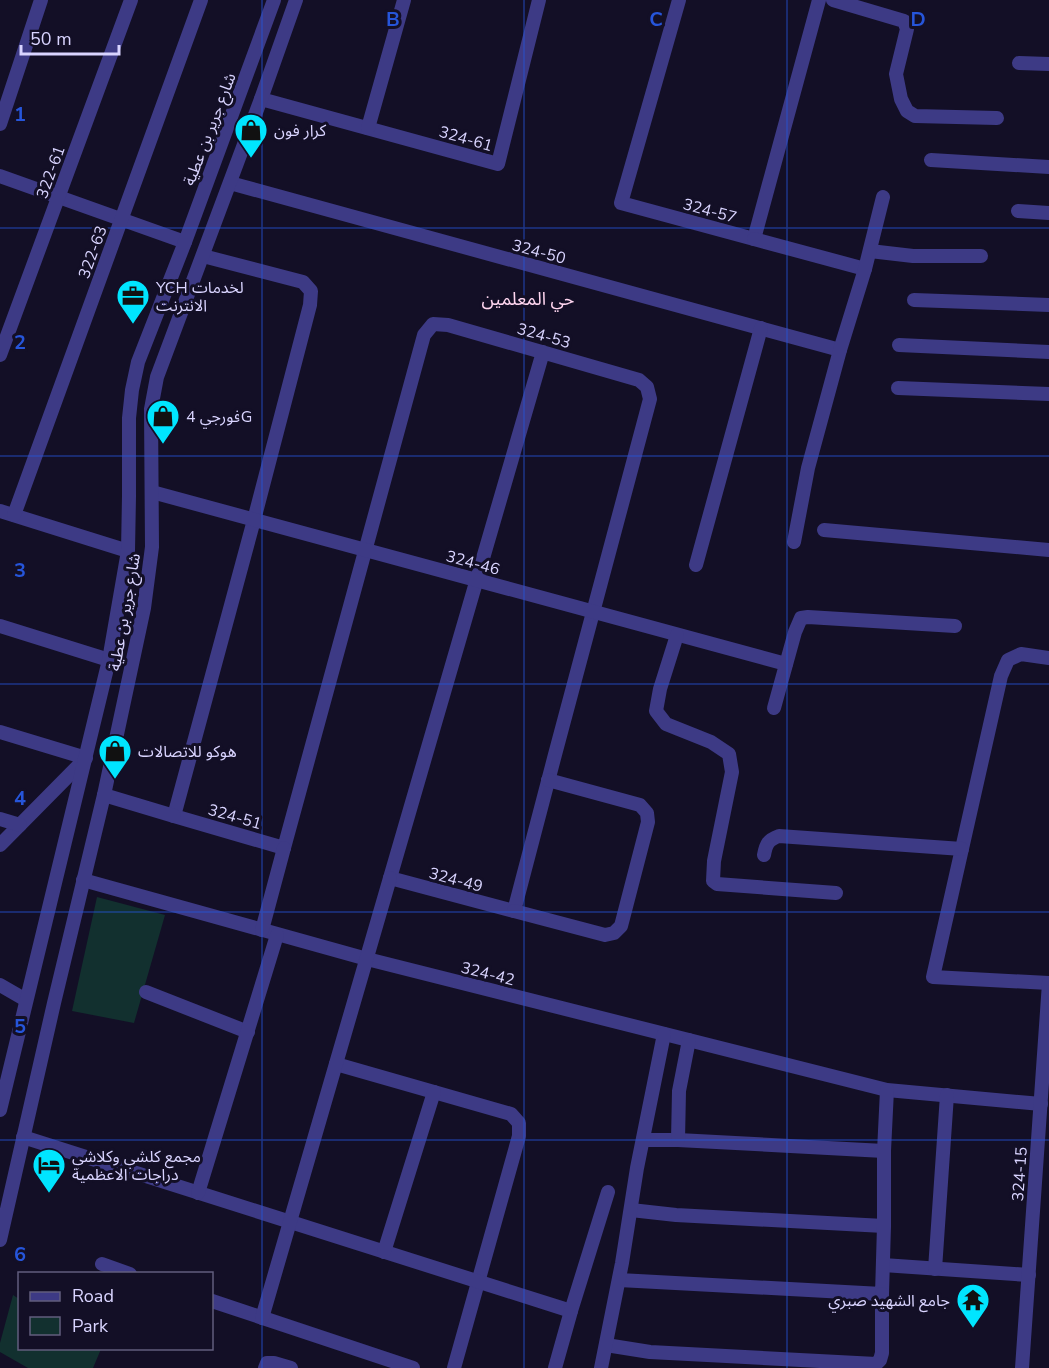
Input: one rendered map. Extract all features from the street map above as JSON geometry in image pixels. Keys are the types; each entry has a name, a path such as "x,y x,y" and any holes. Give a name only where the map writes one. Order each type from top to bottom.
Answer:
{"street":[{"path":"0,124 41,0"},
{"name":"322-61","path":"0,355 131,0"},
{"name":"322-63","path":"14,515 201,0"},
{"name":"شارع جرير بن عطية","path":"1,1103 109,660 128,551 129,418 138,362 274,0"},
{"name":"شارع جرير بن عطية","path":"0,1240 104,795 146,598 152,547 151,409 157,377 296,0"},
{"path":"368,128 404,0"},
{"name":"324-61","path":"261,99 498,165 538,0"},
{"name":"324-57","path":"680,0 621,203 754,239 819,0"},
{"path":"832,0 904,21 907,29 896,74 901,99 907,111 915,116 997,118"},
{"path":"268,16 289,20"},
{"path":"1019,63 1049,64"},
{"path":"931,160 1049,166"},
{"path":"0,176 185,242"},
{"name":"324-50","path":"230,183 840,350"},
{"path":"794,542 807,468 865,269 883,197"},
{"path":"1018,211 1049,213"},
{"path":"754,239 865,269"},
{"path":"870,250 913,256 981,256"},
{"path":"174,816 254,520 310,305 311,291 303,282 203,256"},
{"path":"914,300 1049,305"},
{"name":"324-53","path":"365,550 424,335 433,324 448,325 639,380 647,387 650,399 594,612"},
{"path":"696,565 762,328"},
{"path":"150,332 170,339"},
{"path":"899,345 1049,352"},
{"path":"262,1318 543,352"},
{"path":"898,388 1049,394"},
{"name":"324-46","path":"152,492 786,664"},
{"path":"0,510 128,551"},
{"path":"824,530 1049,550"},
{"path":"262,930 365,550"},
{"path":"514,911 594,612"},
{"path":"774,708 801,618 955,627"},
{"path":"0,626 109,660"},
{"path":"677,634 660,689 656,711 666,724 711,742 729,754 732,772 714,861 713,881 717,884 836,893"},
{"path":"1049,658 1021,654 1008,660 1001,676 933,977 1049,983"},
{"path":"100,701 123,708"},
{"path":"0,732 86,758 0,845"},
{"name":"324-49","path":"390,878 605,935 614,933 621,927 648,822 647,813 640,805 548,780"},
{"name":"324-51","path":"104,795 284,848"},
{"path":"0,819 20,825"},
{"path":"764,855 770,839 779,837 962,849"},
{"name":"324-42","path":"83,880 367,959 887,1090 1041,1104"},
{"path":"198,1193 277,935"},
{"name":"324-15","path":"1022,1368 1049,983"},
{"path":"0,985 26,1000"},
{"path":"146,992 248,1032"},
{"path":"601,1368 664,1034"},
{"path":"678,1140 679,1091 689,1040"},
{"path":"336,1064 511,1114 519,1123 519,1136 454,1368"},
{"path":"606,1346 650,1352 876,1364 882,1353 884,1150 887,1090"},
{"path":"384,1252 434,1092"},
{"path":"935,1269 947,1095"},
{"path":"23,1137 571,1311"},
{"path":"643,1140 884,1150"},
{"path":"555,1368 608,1192"},
{"path":"631,1210 676,1215 884,1226"},
{"path":"102,1264 124,1272"},
{"path":"884,1265 1029,1275"},
{"path":"619,1280 882,1294"},
{"path":"213,1301 413,1368"},
{"path":"265,1368 267,1363 291,1368"}],"green space":[{"path":"97,897 165,915 134,1023 72,1011"},
{"path":"13,1295 18,1298 18,1350 101,1350 93,1368 28,1368 0,1352 0,1343"}],"place":[{"name":"كرار فون","path":"251,159"},
{"name":"YCH لخدمات الانترنت","path":"133,325"},
{"name":"فورجي 4G","path":"163,445"},
{"name":"هوكو للاتصالات","path":"115,780"},
{"name":"مجمع كلشي وكلاشي دراجات الاعظمية","path":"49,1194"},
{"name":"جامع الشهيد صبري","path":"973,1329"}],"district":[{"name":"حي المعلمين","path":"528,299"}]}
